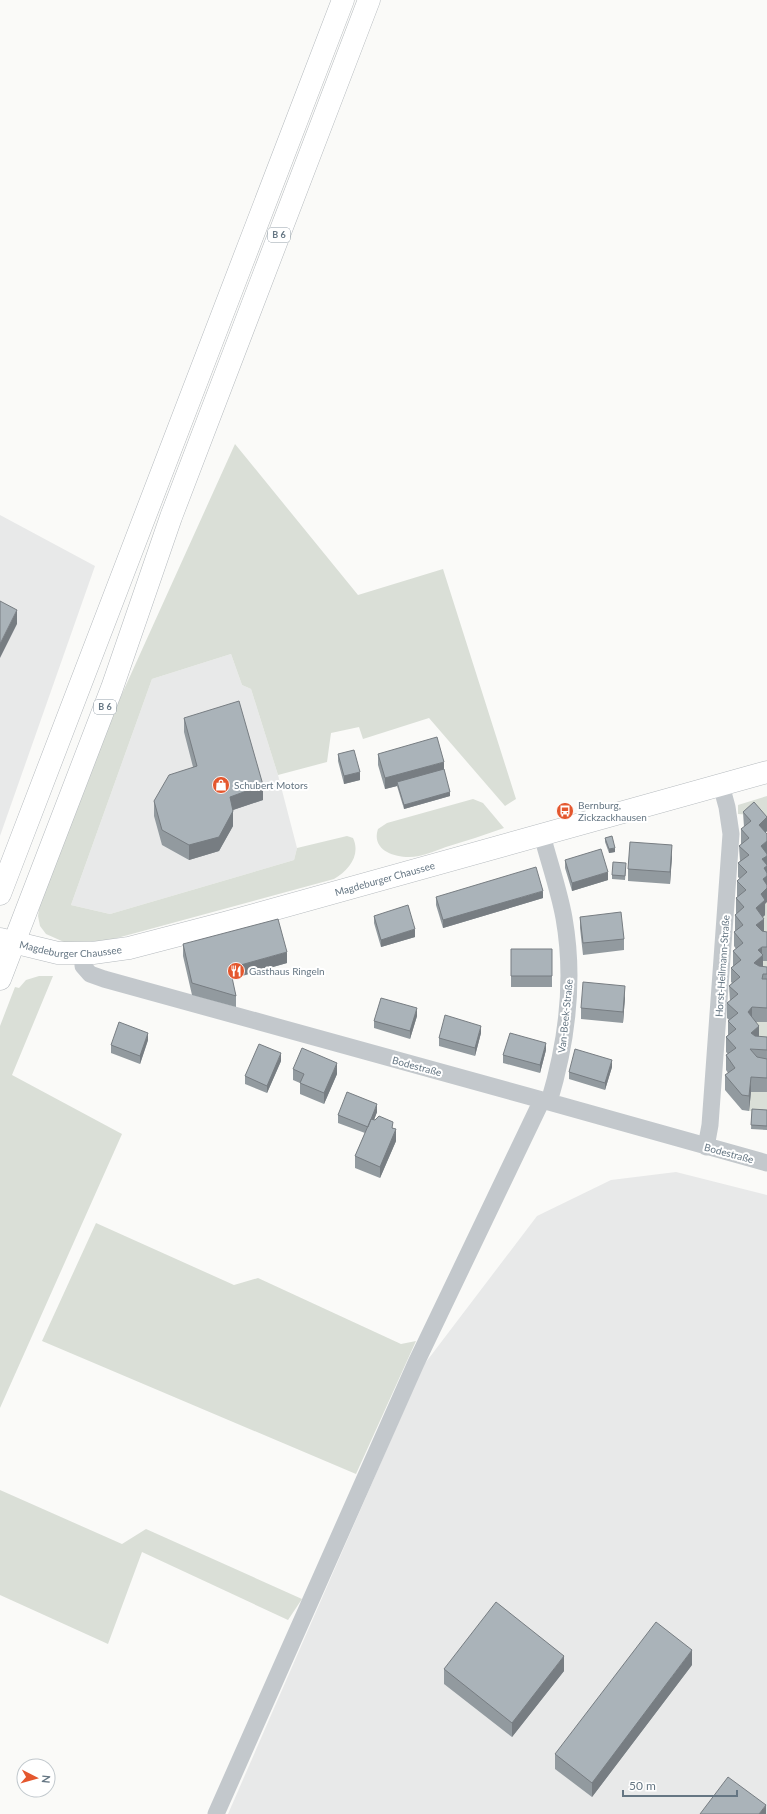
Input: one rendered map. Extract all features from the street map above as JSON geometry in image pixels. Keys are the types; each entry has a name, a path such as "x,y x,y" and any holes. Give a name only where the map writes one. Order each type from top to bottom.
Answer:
{"main road":[{"name":"B 6","path":"0,894 6,868 343,0"},
{"name":"B 6","path":"0,979 7,941 112,688 171,517 369,0"},
{"name":"Magdeburger Chaussee","path":"7,941 48,951 83,953 107,951 156,942 767,772"}],"street":[{"name":"Horst-Heilmann-Straße","path":"706,1147 710,1125 731,834 727,806 721,786"},
{"name":"Van-Beek-Straße","path":"216,1814 416,1363 545,1101 563,1049 568,1014 570,975 564,918 542,835"},
{"name":"Bodestraße","path":"83,953 83,966 90,974 104,980 767,1163"}],"shaded area":[{"path":"235,444 358,595 443,569 516,799 505,806 429,718 363,739 359,727 331,733 327,762 278,775 251,689 242,685 231,654 152,679 71,905 110,914 294,860 297,848 347,836 353,838 355,844 356,850 352,862 349,867 334,879 106,941 64,942 46,934 40,926 38,916 40,903 117,705"},
{"path":"0,515 95,566 0,836"},
{"path":"231,654 242,685 251,689 278,775 297,848 294,860 110,914 71,905 152,679"},
{"path":"767,796 767,816 738,814 738,805"},
{"path":"473,799 483,803 504,828 426,854 412,857 396,856 383,849 378,844 378,829 387,823"},
{"path":"767,843 767,1112 749,1111"},
{"path":"39,976 53,976 12,1075 122,1134 0,1408 0,1026 15,987 19,988 26,980"},
{"path":"676,1172 767,1195 767,1814 228,1814 423,1366 537,1216 611,1180"},
{"path":"96,1223 234,1285 258,1278 401,1344 416,1341 356,1474 42,1341"},
{"path":"0,1490 122,1544 146,1529 302,1599 288,1620 142,1552 108,1644 0,1595"}],"building":[{"path":"0,601 17,610 0,644"},
{"name":"Schubert Motors","path":"239,701 263,785 230,797 233,811 219,837 189,845 162,830 154,801 169,775 197,766 184,718"},
{"path":"437,737 444,762 385,778 378,754"},
{"path":"354,750 360,772 344,776 338,754"},
{"path":"444,769 450,792 404,805 397,782"},
{"path":"754,802 767,817 759,825 767,834 767,841 761,846 767,854 767,856 762,859 767,865 764,868 767,876 763,879 767,885 767,888 761,894 765,900 756,908 764,919 756,925 762,931 767,932 767,947 762,947 758,950 763,955 754,963 759,966 767,967 767,974 763,974 762,979 767,979 767,1008 752,1007 748,1012 759,1026 751,1033 755,1036 767,1037 767,1050 750,1049 757,1057 767,1059 767,1078 751,1077 749,1096 742,1095 725,1075 735,1068 726,1055 736,1048 726,1037 736,1029 728,1021 738,1013 727,1003 738,994 729,986 740,977 731,968 741,960 733,951 743,943 734,932 743,925 735,915 744,907 736,898 746,890 737,881 747,872 738,863 749,855 739,846 749,838 741,829 751,821 743,812"},
{"path":"612,836 615,848 609,849 605,838"},
{"path":"630,842 672,845 670,872 628,869"},
{"path":"601,849 608,872 572,883 565,860"},
{"path":"613,862 626,863 625,876 612,875"},
{"path":"536,867 543,891 443,920 436,897"},
{"path":"408,905 415,929 381,940 374,916"},
{"path":"621,912 624,939 583,943 580,917"},
{"path":"278,919 287,952 230,968 236,996 192,983 183,944"},
{"path":"511,949 552,949 552,976 511,976"},
{"path":"583,982 625,986 623,1012 581,1008"},
{"path":"381,998 417,1008 410,1031 374,1021"},
{"path":"445,1015 481,1026 475,1048 439,1038"},
{"path":"119,1022 148,1033 140,1056 111,1045"},
{"path":"510,1033 546,1043 540,1065 503,1055"},
{"path":"259,1044 281,1053 267,1086 245,1076"},
{"path":"302,1048 337,1063 324,1093 300,1083 304,1074 293,1069"},
{"path":"575,1049 612,1060 605,1083 569,1072"},
{"path":"347,1092 377,1104 368,1127 338,1115"},
{"path":"752,1109 767,1110 767,1126 751,1125"},
{"path":"379,1116 393,1122 392,1128 396,1129 380,1167 355,1156 371,1119 375,1120"},
{"path":"496,1602 564,1656 512,1723 444,1669"},
{"path":"656,1622 692,1650 592,1783 555,1754"},
{"path":"728,1777 766,1805 759,1814 700,1814"}],"place":[{"name":"Schubert Motors","path":"221,785"},
{"name":"Bernburg, Zickzackhausen","path":"565,811"},
{"name":"Gasthaus Ringeln","path":"236,971"}]}
